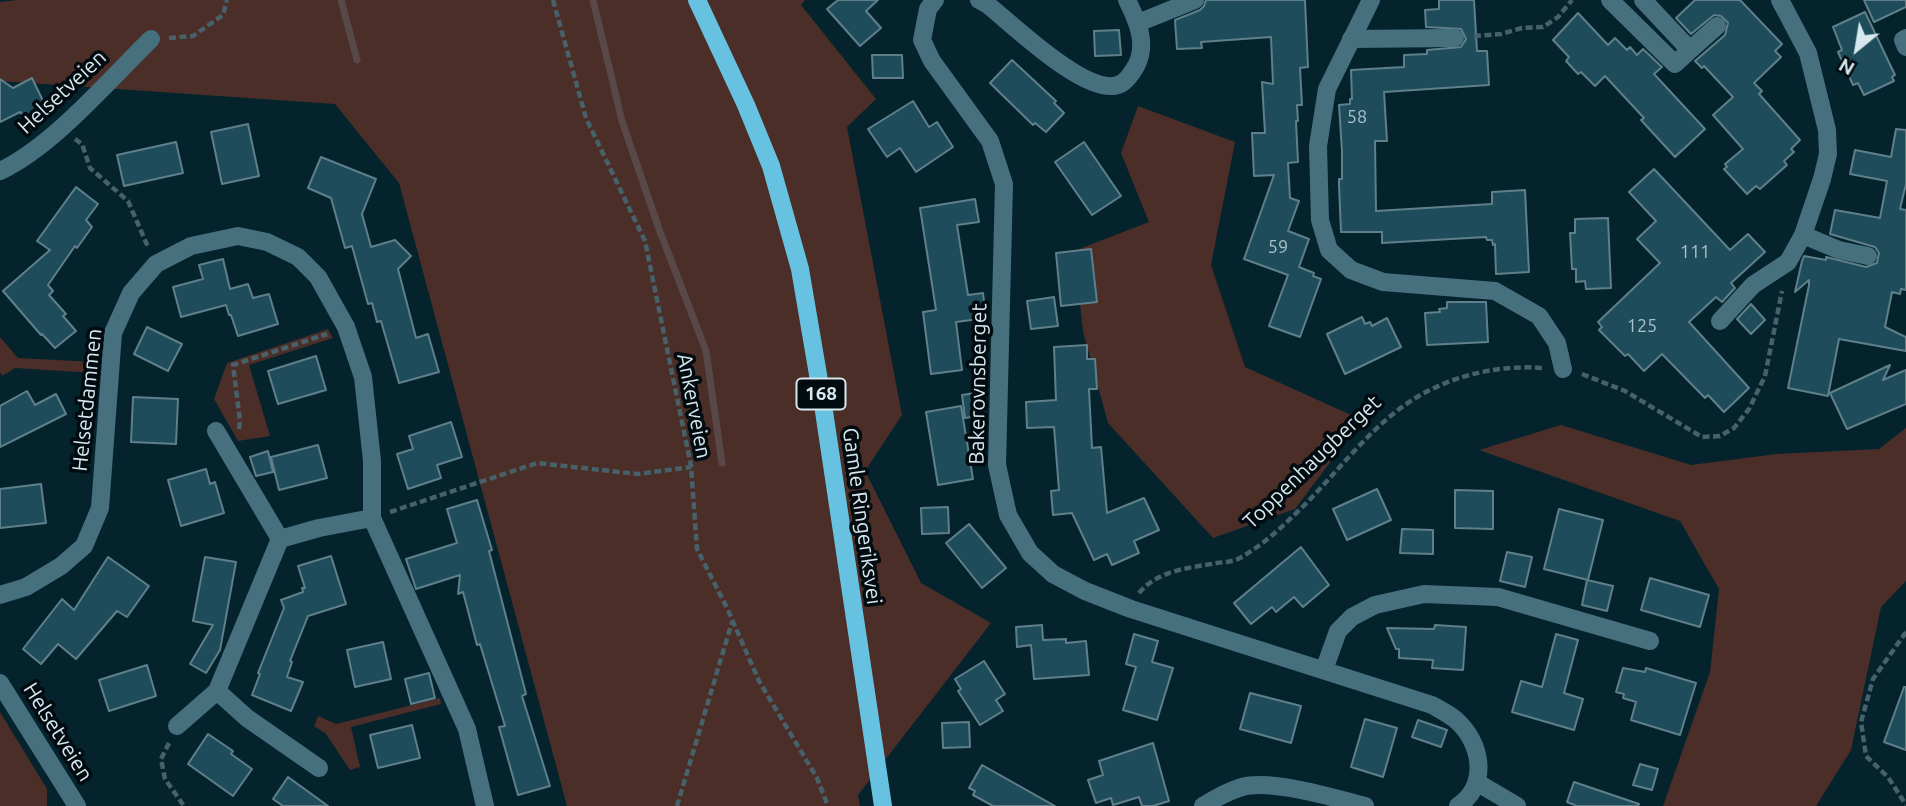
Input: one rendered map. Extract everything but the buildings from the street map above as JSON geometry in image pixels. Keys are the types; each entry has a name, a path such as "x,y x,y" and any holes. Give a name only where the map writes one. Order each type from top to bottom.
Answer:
{"main road":[{"name":"Gamle Ringeriksvei","path":"697,0 771,166 800,270 822,398 883,806"}],"street":[{"name":"Bakerovnsberget","path":"935,0 928,9 922,40 932,61 990,141 1004,184 997,465 1008,515 1030,553 1053,574 1085,591 1131,609 1432,705 1456,720 1471,741 1480,759 1478,783"},
{"path":"979,0 1062,65 1084,79 1105,87 1119,85 1129,77 1141,50 1138,23 1127,0"},
{"path":"1138,23 1195,0"},
{"path":"1371,0 1327,89 1318,146 1320,220 1329,250 1351,270 1382,282 1495,291 1539,317 1557,342 1563,369"},
{"path":"1610,0 1675,64 1717,26"},
{"path":"1643,0 1690,50"},
{"path":"1720,321 1753,285 1788,262 1802,235 1828,154 1827,130 1808,53 1780,0"},
{"path":"1351,39 1455,38"},
{"path":"1906,38 1903,40 1906,47"},
{"name":"Helsetveien","path":"0,171 22,161 61,127 151,39"},
{"path":"1802,235 1839,250 1868,256"},
{"name":"Helsetdammen","path":"0,595 26,587 61,566 84,546 100,508 113,333 131,293 156,264 191,246 238,236 267,242 298,257 318,278 346,327 362,377 372,461 372,518 467,729 485,806"},
{"path":"216,431 280,539"},
{"path":"280,539 372,518"},
{"path":"177,726 217,691 280,539"},
{"path":"1324,670 1338,631 1352,617 1375,605 1424,594 1498,597 1650,641"},
{"name":"Helsetveien","path":"0,683 77,806"},
{"path":"217,691 247,718 319,768"},
{"path":"1458,806 1478,783 1517,806"},
{"path":"1203,806 1218,796 1244,786 1265,785 1352,804"}],"path":[{"path":"151,39 193,36 223,15 227,0"},
{"name":"Ankerveien","path":"553,0 586,118 645,241 691,467 697,549 759,681 817,778 828,806"},
{"path":"1455,38 1543,27 1558,17 1573,0"},
{"path":"61,127 82,144 90,168 128,201 156,264"},
{"name":"Toppenhaugberget","path":"1131,609 1140,590 1159,576 1182,569 1235,561 1269,539 1308,502 1363,442 1398,410 1436,387 1479,372 1522,366 1563,369 1590,376 1625,391 1702,437 1720,436 1734,428 1749,409 1765,376 1788,262"},
{"path":"233,457 240,421 233,365 346,327"},
{"path":"372,518 537,463 638,474 691,467"},
{"path":"677,806 733,621"},
{"path":"1906,632 1873,679 1861,723 1866,756 1888,777 1906,805"},
{"path":"177,726 161,759 165,779 184,806"}],"shaded area":[{"path":"805,0 801,5 876,99 847,127 902,415 865,471 921,583 991,623 858,795 860,806 567,806 399,183 335,104 0,81 0,2"},
{"path":"1138,106 1235,142 1211,265 1245,367 1362,420 1295,509 1213,538 1108,423 1083,331 1074,251 1149,222 1121,153"},
{"path":"328,329 333,338 249,365 270,436 238,441 214,399 227,363"},
{"path":"0,337 18,358 95,362 95,373 15,368 2,376"},
{"path":"1561,425 1691,465 1776,454 1879,449 1906,428 1906,581 1881,607 1851,750 1816,806 1663,806 1710,672 1719,589 1680,521 1479,450"},
{"path":"440,698 441,704 351,727 360,767 350,770 326,734 314,726 318,716 336,724"},
{"path":"0,712 47,789 47,806 0,806"}],"waterway":[{"path":"341,0 357,60"},
{"path":"593,0 622,121 659,229 706,351 722,463"}]}
